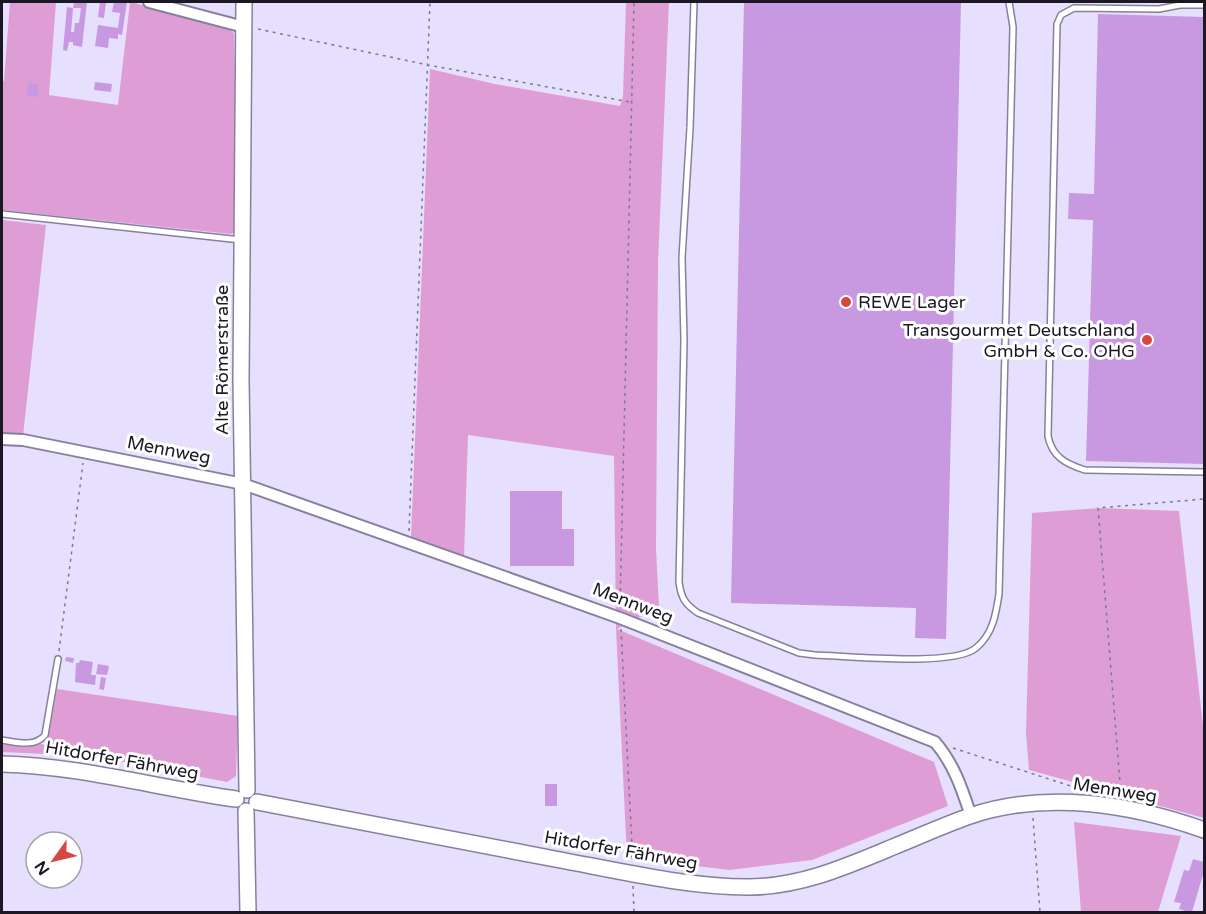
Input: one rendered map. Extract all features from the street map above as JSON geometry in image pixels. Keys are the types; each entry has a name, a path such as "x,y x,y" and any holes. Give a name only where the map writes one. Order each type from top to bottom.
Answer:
{"street":[{"path":"149,2 244,27"},
{"name":"Alte Römerstraße","path":"244,2 243,484 248,912"},
{"name":"Mennweg","path":"2,439 22,440 243,484 620,618 935,742"},
{"path":"935,742 957,774 971,816"},
{"name":"Hitdorfer Fährweg","path":"2,764 80,771 632,874 721,886 774,886 806,880 842,869 971,816"},
{"name":"Mennweg","path":"971,816 1032,803 1092,803 1180,821 1204,830"}],"lane":[{"path":"694,2 690,128 682,258 684,340 679,582 681,596 684,602 698,613 799,653 815,656 940,659 967,653 984,639 995,616 999,594 1013,27 1009,2"},
{"path":"1204,5 1180,5 1160,9 1074,8 1062,15 1058,24 1048,436 1050,446 1060,459 1084,470 1204,472"},
{"path":"2,214 242,240"},
{"path":"2,740 35,742 41,739 46,730 58,659"}],"path":[{"path":"409,543 430,2"},
{"path":"634,2 620,618 634,912"},
{"path":"244,27 428,65 631,103"},
{"path":"58,659 85,453"},
{"path":"1119,807 1121,797 1098,508 1204,500"},
{"path":"41,739 47,748 47,757"},
{"path":"935,742 1078,789"},
{"path":"1032,803 1040,912"}],"shaded area":[{"path":"10,2 56,2 49,95 118,105 130,2 224,26 234,33 237,231 231,234 2,210 2,82 4,81"},
{"path":"626,2 669,2 658,263 656,549 659,607 617,629 934,762 948,806 812,860 730,870 627,858 616,629 614,456 468,435 464,557 411,538 430,69 495,84 620,106 623,96"},
{"path":"2,220 46,225 23,436 2,433"},
{"path":"1100,508 1179,511 1204,735 1204,818 1029,770 1026,733 1032,513"},
{"path":"57,689 238,716 236,776 227,782 56,749 48,738"},
{"path":"2,743 42,744 46,746 45,754 2,752"},
{"path":"1074,822 1181,836 1158,912 1081,912"}],"building":[{"path":"74,2 87,2 82,47 69,42 67,51 63,50 67,7 73,8","holes":["73,8 81,8 79,23 75,23 74,32 71,32"]},
{"path":"100,2 106,2 104,18 98,17"},
{"path":"114,2 127,2 122,35 118,34 118,39 109,38 108,48 95,46 98,25 118,28 120,13 112,12"},
{"name":"REWE Lager","path":"744,2 961,2 946,639 915,638 916,608 731,603"},
{"name":"Transgourmet Deutschland GmbH & Co. OHG","path":"1098,14 1204,17 1204,464 1086,461 1093,220 1068,219 1069,193 1094,194"},
{"path":"95,82 112,84 111,92 94,90"},
{"path":"28,83 39,84 37,97 27,96"},
{"path":"510,491 562,491 562,529 574,529 574,566 510,566"},
{"path":"66,657 74,658 73,663 65,661"},
{"path":"80,660 93,662 91,675 96,675 95,685 75,682 76,663"},
{"path":"98,664 109,666 107,675 96,674"},
{"path":"101,677 106,678 104,690 99,689"},
{"path":"545,784 557,784 557,806 545,806"},
{"path":"1193,859 1204,862 1204,871 1192,912 1189,912 1179,909 1181,903 1174,902 1184,870 1189,871"}],"place":[{"name":"REWE Lager","path":"846,302"},
{"name":"Transgourmet Deutschland GmbH & Co. OHG","path":"1147,340"}]}
